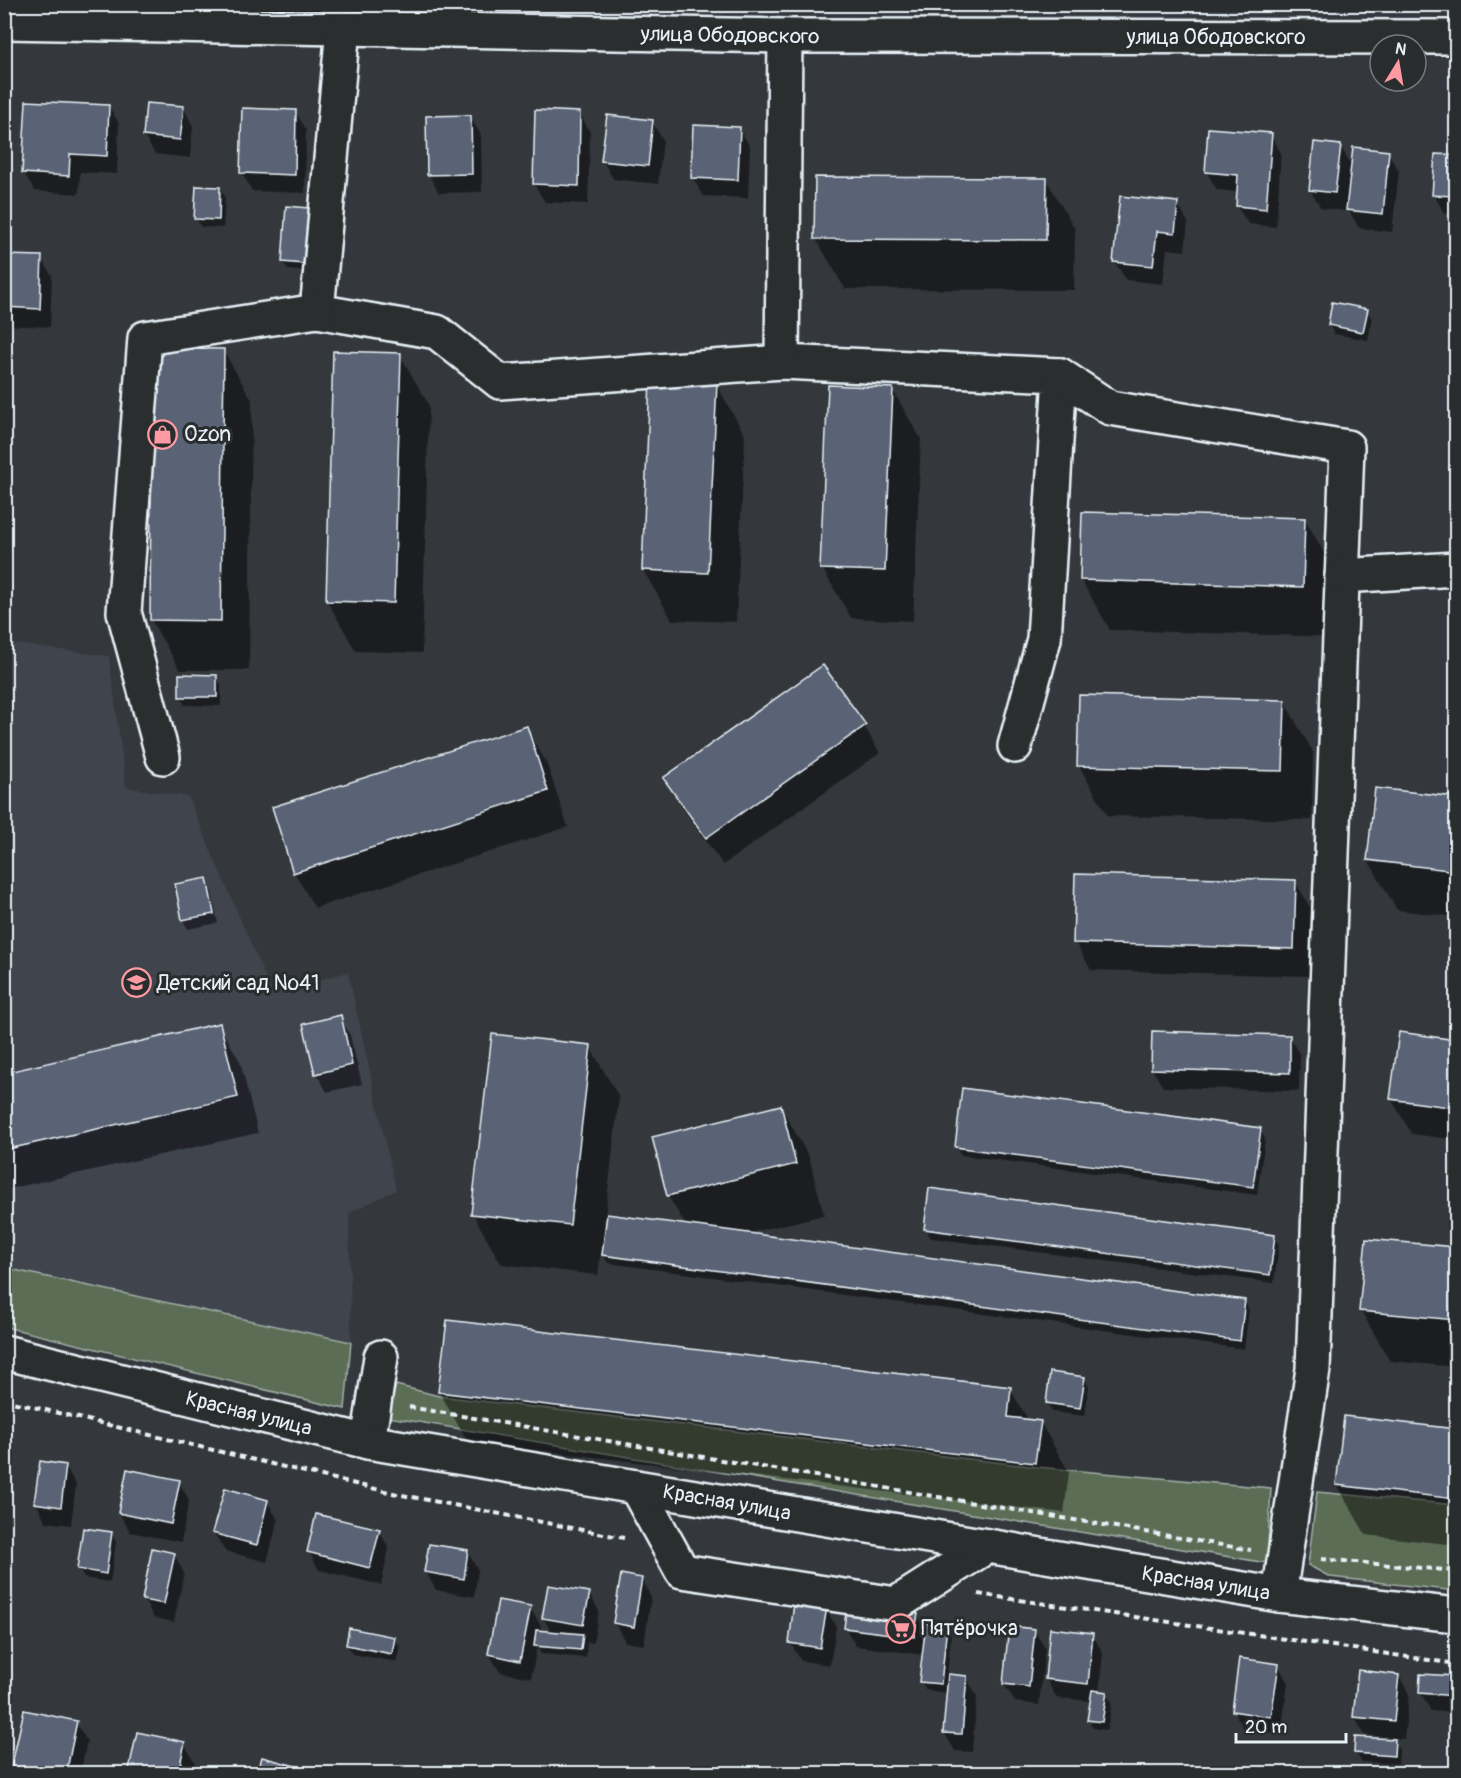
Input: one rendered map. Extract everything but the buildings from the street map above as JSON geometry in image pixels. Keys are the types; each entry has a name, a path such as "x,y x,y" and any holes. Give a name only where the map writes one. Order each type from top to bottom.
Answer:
{"main road":[{"name":"улица Ободовского","path":"4,22 784,36 1456,37"},
{"path":"317,311 343,28"},
{"path":"782,362 784,36"},
{"path":"164,757 124,612 145,338 317,311 437,333 500,382 782,362 1060,375 1110,408 1347,447 1313,1369 1279,1595"},
{"path":"1015,746 1044,639 1060,375"},
{"path":"1342,576 1456,569"},
{"name":"Красная улица","path":"4,1352 368,1442 1279,1595 1456,1615"},
{"path":"368,1442 381,1357"},
{"path":"636,1487 682,1571 896,1604 987,1546"}],"path":[{"path":"373,1401 1285,1556 1456,1571"}],"shaded area":[{"name":"Детский сад №41","path":"5,643 109,656 126,787 188,797 272,993 348,972 396,1190 349,1213 351,1342 5,1268"}],"green space":[{"path":"5,1268 351,1342 345,1409 5,1327"},
{"path":"396,1385 439,1396 1036,1467 1271,1488 1267,1563 388,1417"},
{"path":"1317,1492 1456,1505 1456,1591 1330,1577 1308,1565"}],"place":[{"name":"Ozon","path":"163,434"},
{"name":"Детский сад №41","path":"136,983"},
{"name":"Пятёрочка","path":"900,1628"}]}
